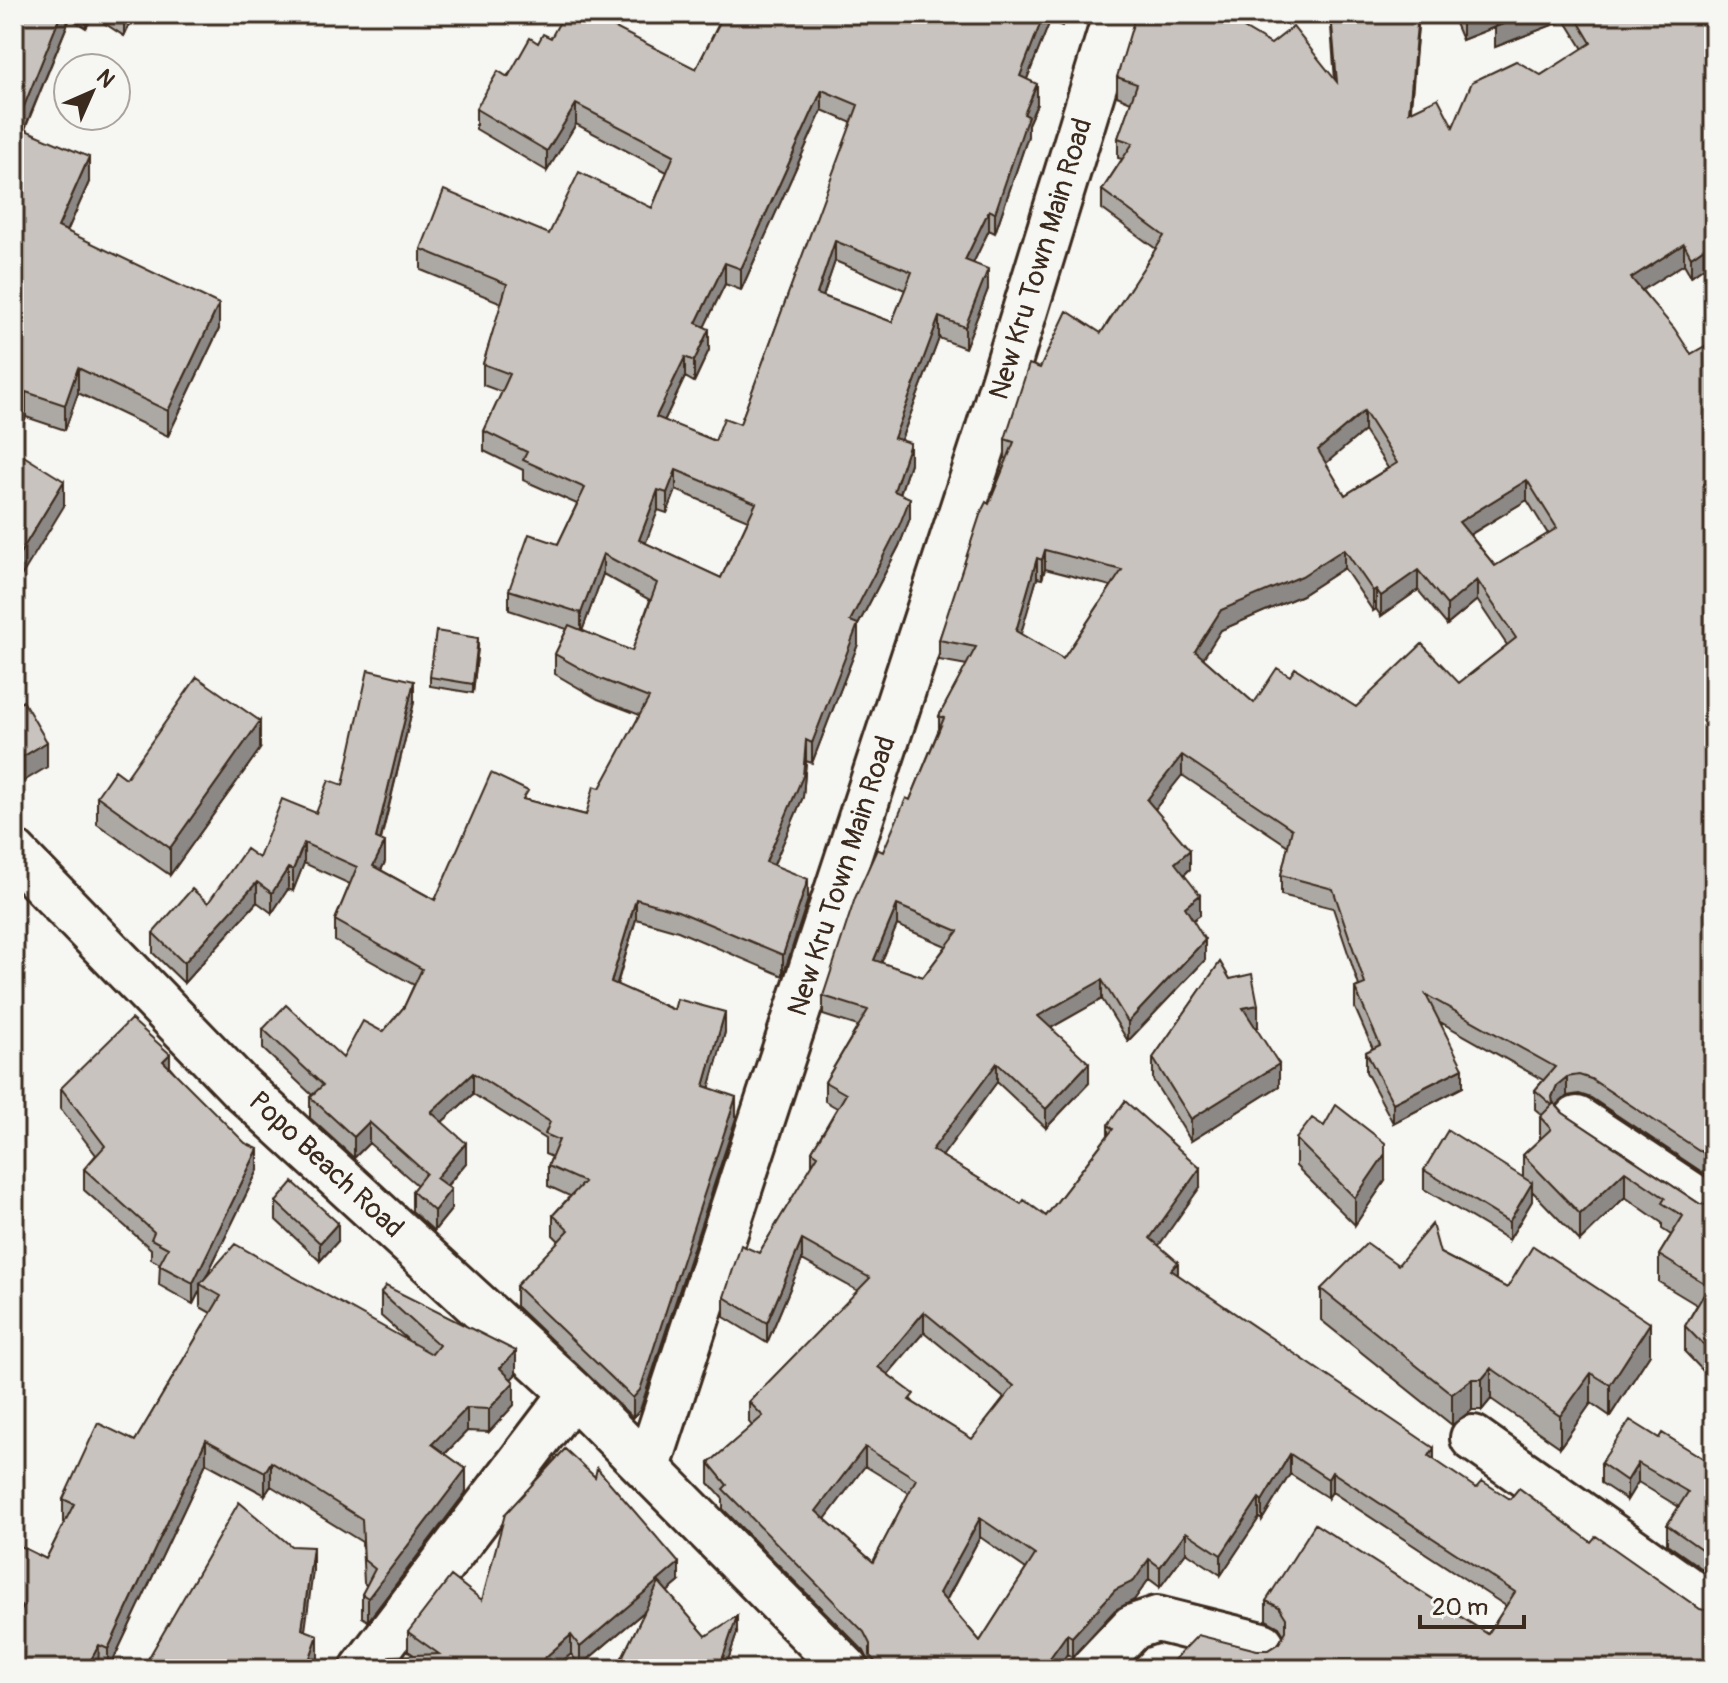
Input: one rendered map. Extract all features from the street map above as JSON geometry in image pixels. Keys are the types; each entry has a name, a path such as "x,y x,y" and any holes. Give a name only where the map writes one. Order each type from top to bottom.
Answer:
{"street":[{"name":"New Kru Town Main Road","path":"648,1467 988,431 1116,14"},
{"name":"Popo Beach Road","path":"14,853 240,1087 573,1393 648,1467"},
{"path":"1577,1119 1714,1210"},
{"path":"363,1669 573,1393"},
{"path":"1473,1438 1714,1608"},
{"path":"648,1467 846,1669"},
{"path":"1093,1669 1108,1649 1133,1627 1157,1619 1262,1645"}],"building":[{"path":"14,14 61,14 16,126 89,157 58,227 219,304 168,411 78,368 65,405 26,392 14,418"},
{"path":"564,14 588,14 696,69 724,14 1044,14 1020,76 1037,84 1024,114 1028,116 995,213 989,210 965,260 988,269 965,327 939,317 894,438 910,443 894,491 910,498 850,621 858,624 812,743 806,740 803,776 766,862 808,879 783,955 678,911 636,899 611,982 674,1010 677,999 725,1012 704,1086 736,1097 640,1390 633,1398 516,1286 569,1230 553,1215 584,1182 548,1166 559,1140 545,1134 550,1122 473,1073 431,1112 466,1143 436,1178 451,1189 434,1211 412,1191 426,1173 369,1122 354,1137 310,1097 323,1085 263,1029 286,1005 343,1058 363,1021 383,1032 404,1007 422,969 335,920 357,867 304,843 293,870 288,868 272,893 257,882 184,963 153,933 192,889 208,903 246,849 259,858 282,799 316,813 329,780 343,785 368,670 414,681 376,838 385,842 373,866 435,900 491,773 528,791 523,799 586,815 594,786 600,788 649,698 598,678 555,654 569,625 632,651 657,583 603,554 581,613 509,590 529,534 558,544 585,488 523,460 527,452 484,431 510,374 483,364 507,284 421,249 444,190 549,234 579,172 652,208 674,155 576,104 547,151 476,109 498,71 508,77 530,38 538,43 543,34 551,38","holes":["822,90 858,105 740,424 724,418 715,441 656,417 685,357 694,361 709,329 696,323 725,263 741,269","835,241 912,272 892,322 817,294","676,470 756,503 721,578 639,540 658,490 667,493"]},
{"path":"1136,14 1220,14 1271,44 1293,27 1337,82 1331,14 1418,14 1409,112 1438,98 1453,127 1472,82 1516,61 1541,75 1591,43 1574,14 1714,14 1714,265 1704,248 1691,257 1684,244 1631,278 1674,328 1691,354 1714,341 1714,1160 1591,1079 1579,1075 1567,1077 1557,1085 1552,1105 1535,1090 1555,1067 1426,995 1463,1068 1393,1103 1366,1052 1380,1045 1355,988 1365,984 1333,889 1281,875 1292,829 1182,755 1147,800 1190,850 1175,863 1200,895 1185,907 1205,940 1128,1022 1102,980 1038,1016 1089,1063 1046,1109 997,1063 932,1150 1021,1204 1024,1200 1046,1216 1113,1129 1108,1125 1125,1101 1200,1168 1150,1238 1178,1262 1171,1270 1434,1448 1429,1456 1476,1488 1482,1481 1510,1499 1519,1488 1591,1542 1596,1536 1700,1609 1714,1612 1714,1669 1165,1669 1198,1635 1257,1650 1268,1650 1279,1643 1286,1631 1286,1618 1279,1607 1266,1601 1315,1524 1488,1634 1515,1592 1332,1472 1328,1479 1290,1454 1262,1501 1259,1498 1221,1555 1186,1532 1160,1567 1149,1559 1134,1581 1115,1590 1072,1637 1067,1634 1042,1669 881,1669 870,1656 870,1644 864,1632 723,1489 727,1485 709,1463 763,1416 749,1402 870,1278 802,1240 767,1323 724,1297 741,1245 759,1253 818,1155 812,1151 846,1094 825,1082 868,1010 823,996 855,898 877,849 883,852 906,798 910,800 944,718 939,716 976,647 939,640 981,512 986,502 989,504 1014,442 1005,439 1029,364 1040,368 1067,311 1101,333 1164,236 1102,190 1133,143 1118,138 1137,84 1117,77","holes":["1364,411 1397,463 1345,495 1318,450","1527,480 1557,528 1495,566 1459,522","1344,549 1373,591 1376,589 1381,596 1418,570 1447,605 1477,580 1516,638 1459,683 1422,644 1356,707 1295,668 1290,676 1277,668 1254,703 1195,651 1221,610 1302,576","1045,550 1122,570 1063,659 1016,631 1037,558 1042,560","897,905 958,931 923,977 874,960","924,1312 1014,1386 972,1439 909,1400 914,1394 878,1367","865,1447 916,1479 873,1562 816,1511","980,1518 1035,1555 980,1641 939,1593"]},
{"path":"1459,14 1478,14 1462,20"},
{"path":"1500,14 1529,14 1495,27"},
{"path":"14,450 64,481 14,563"},
{"path":"436,631 478,638 473,684 430,677"},
{"path":"197,677 260,721 170,848 97,796 115,770 126,778"},
{"path":"23,701 47,742 14,762 14,707"},
{"path":"1220,962 1230,979 1252,974 1258,1005 1243,1008 1279,1064 1191,1119 1153,1058"},
{"path":"131,1019 170,1054 163,1061 245,1143 258,1149 193,1283 159,1265 168,1248 151,1239 154,1232 84,1169 105,1146 61,1088"},
{"path":"1554,1103 1563,1113 1700,1204 1714,1206 1714,1356 1685,1326 1709,1286 1659,1255 1683,1216 1662,1203 1665,1198 1625,1171 1580,1214 1523,1155 1551,1129 1540,1117"},
{"path":"1336,1105 1385,1143 1385,1154 1355,1198 1296,1139 1312,1118 1324,1126"},
{"path":"1448,1130 1532,1183 1509,1222 1424,1170"},
{"path":"293,1182 338,1223 320,1243 276,1202"},
{"path":"1432,1224 1440,1253 1507,1288 1533,1246 1650,1323 1610,1385 1591,1373 1560,1416 1491,1368 1482,1379 1472,1379 1452,1394 1321,1289 1367,1243 1398,1265"},
{"path":"235,1244 432,1354 439,1345 381,1293 386,1286 516,1351 500,1368 514,1382 489,1409 467,1408 432,1444 466,1469 368,1598 362,1594 375,1569 364,1560 362,1519 271,1462 265,1472 206,1440 108,1649 99,1645 86,1669 14,1669 14,1625 23,1607 14,1603 14,1543 46,1559 74,1504 63,1499 98,1423 135,1441 221,1296 200,1284"},
{"path":"1630,1420 1659,1438 1662,1433 1714,1465 1714,1558 1667,1525 1688,1492 1638,1463 1627,1481 1601,1463"},
{"path":"565,1449 595,1477 597,1468 679,1563 580,1647 571,1635 532,1669 376,1669 390,1656 439,1654 408,1632 451,1576 482,1600 505,1514"},
{"path":"239,1502 291,1546 313,1547 302,1629 318,1635 306,1669 149,1669 144,1666"},
{"path":"659,1582 706,1636 737,1616 719,1669 620,1669 618,1666"}]}
